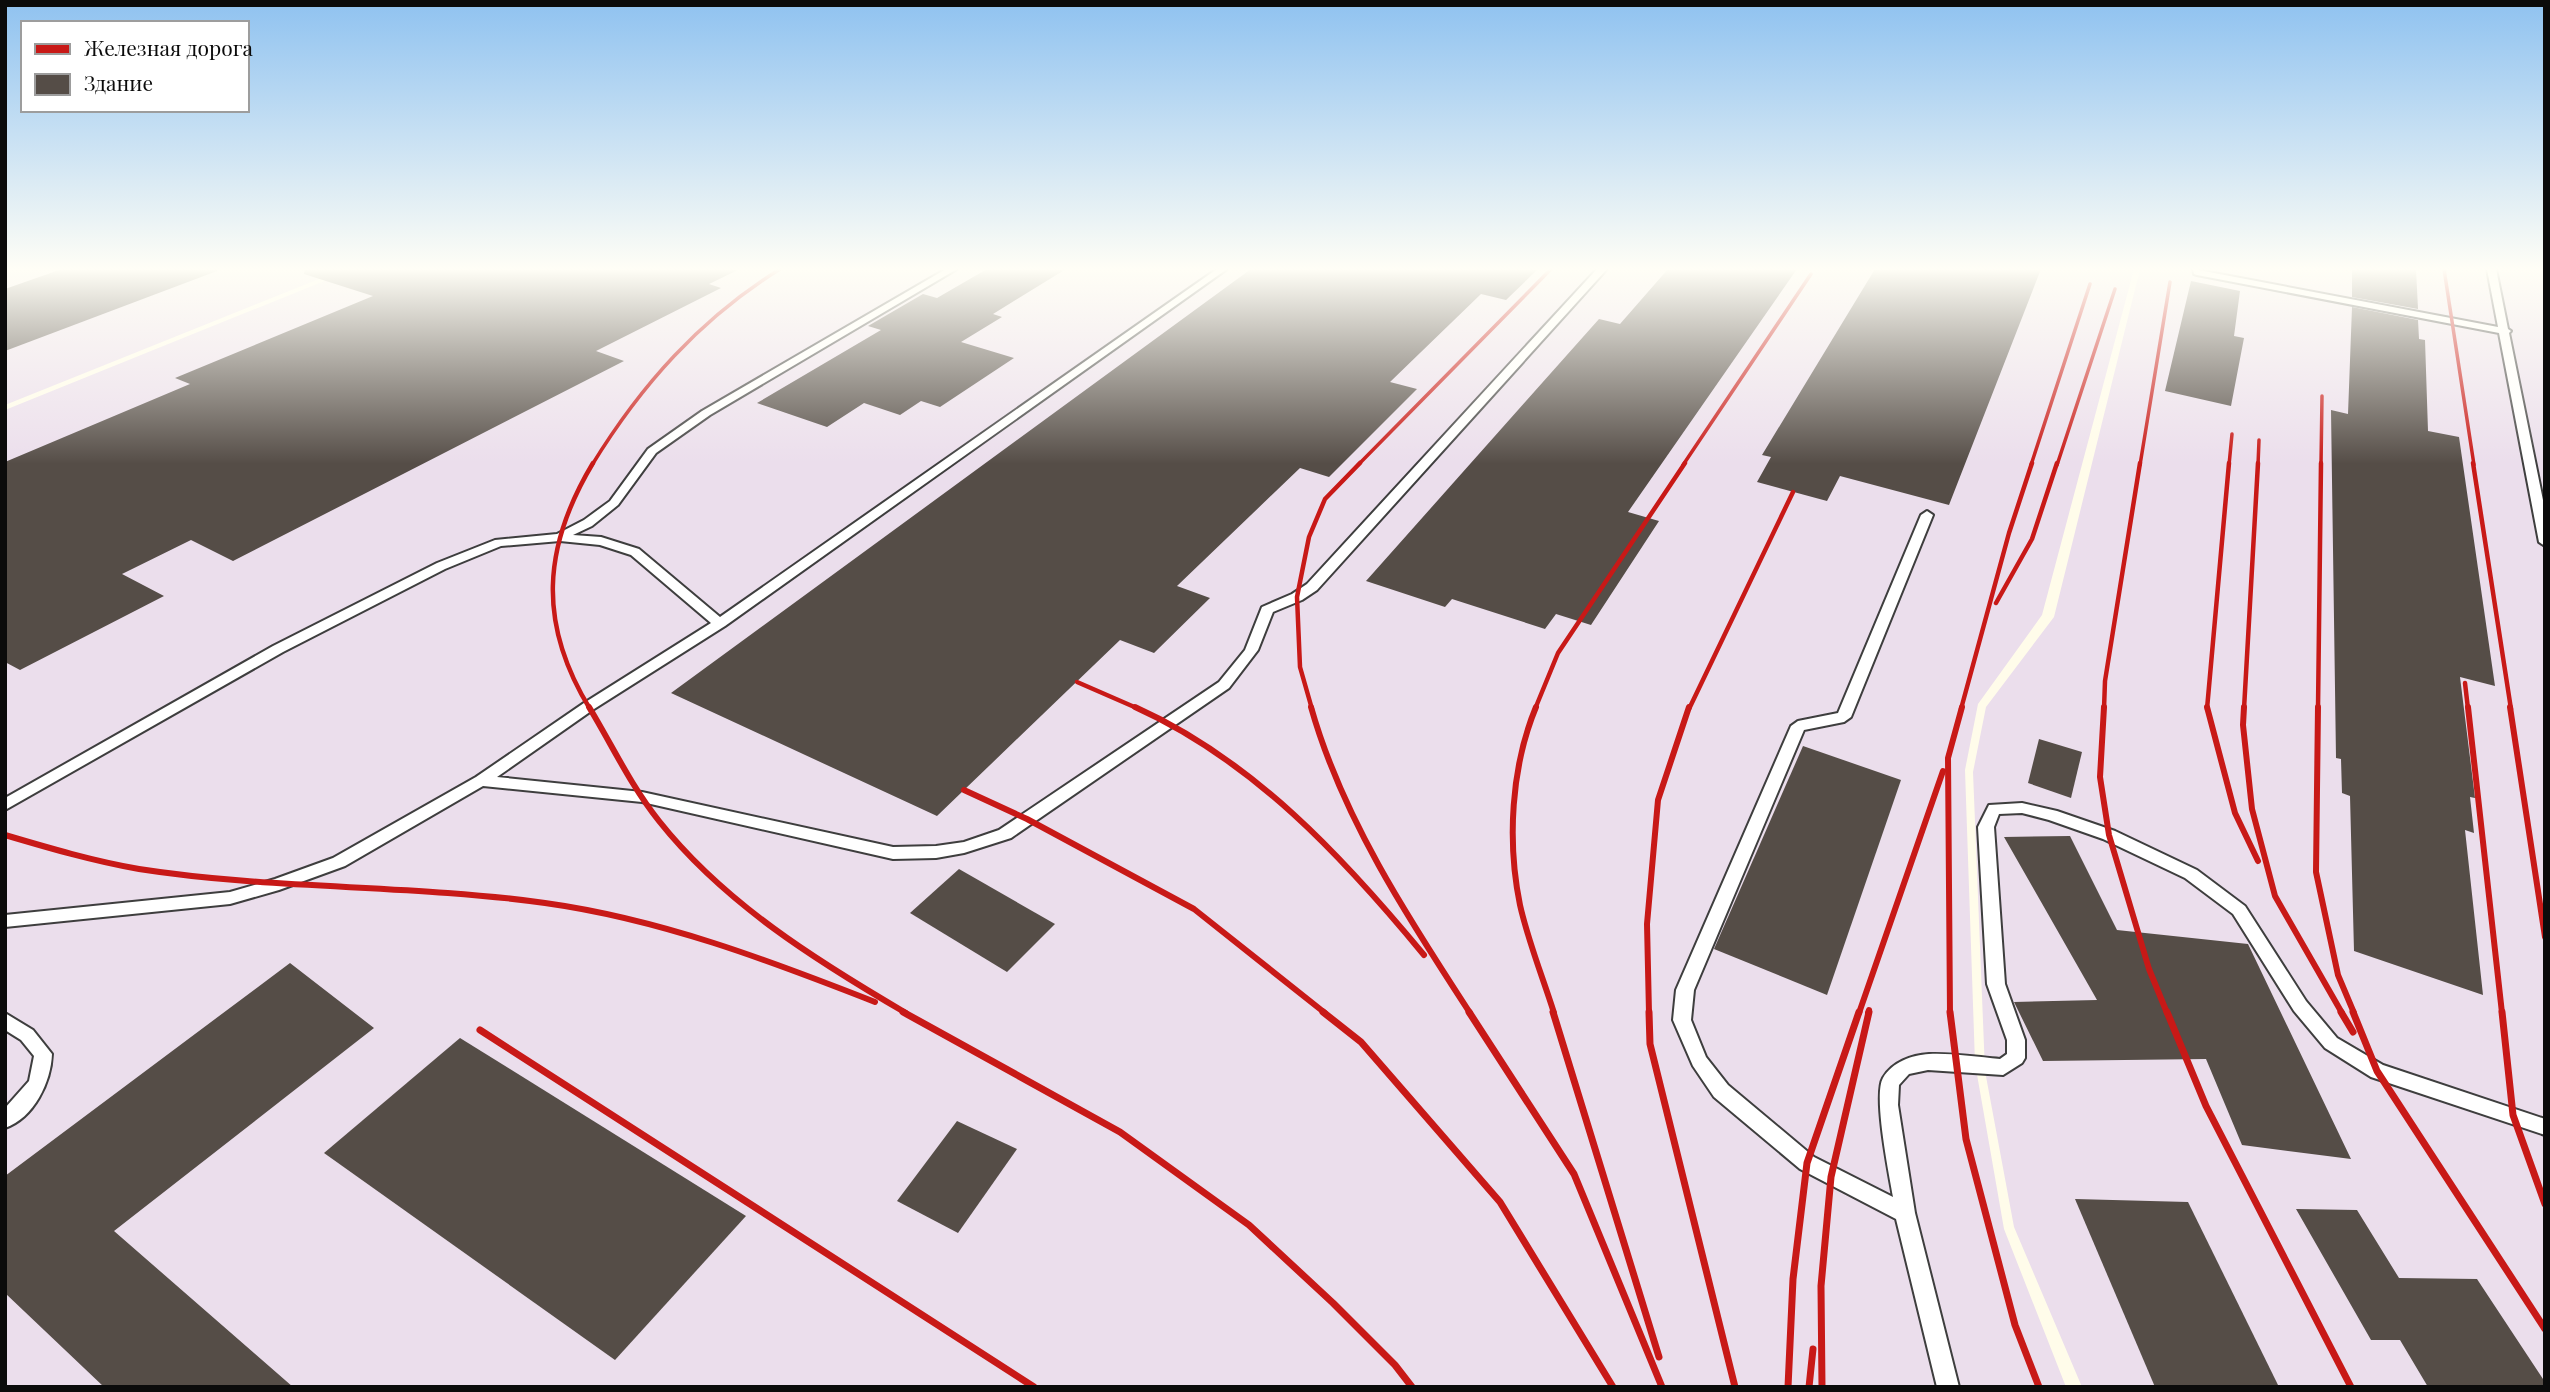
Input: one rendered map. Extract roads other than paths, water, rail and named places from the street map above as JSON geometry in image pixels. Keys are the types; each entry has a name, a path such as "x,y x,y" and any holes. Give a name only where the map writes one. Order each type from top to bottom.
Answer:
{"lane":[{"path":"560,537 589,523 614,503 652,452 706,413 841,334"},
{"path":"5,921 230,898 339,862 481,781 589,706 720,623 1130,334"},
{"path":"481,781 642,797 894,853 931,855 975,846 1005,834 1224,685 1244,664 1260,638 1268,610 1312,587 1543,334"},
{"path":"2507,334 2545,542"},
{"path":"1905,1213 1807,1163 1721,1091 1699,1061 1682,1020 1685,990 1798,726 1844,718 1927,515"},
{"path":"5,805 278,649 441,566 499,543 560,537 601,541 635,552 720,623"},
{"path":"1948,1387 1905,1213 1889,1105 1890,1083 1903,1068 1928,1062 2003,1067 2016,1058 2016,1040 1996,984 1986,827 1994,809 2022,808 2052,814 2109,835 2191,874 2239,910 2300,1006 2331,1043 2377,1071 2545,1127"},
{"path":"5,1020 27,1035 43,1054 43,1074 29,1098 5,1120"}],"railway":[{"path":"592,465 652,381 696,334"},
{"path":"1358,465 1487,334"},
{"path":"1683,465 1771,334"},
{"path":"2031,465 2074,334"},
{"path":"2057,465 2100,334"},
{"path":"2140,465 2161,334"},
{"path":"2454,334 2474,465"},
{"path":"2321,465 2322,396"},
{"path":"2229,465 2232,434"},
{"path":"2258,465 2259,440"},
{"path":"590,709 573,678 561,647 553,586 556,556 564,525 576,494 593,463"},
{"path":"1312,709 1300,667 1297,597 1309,537 1325,499 1360,463"},
{"path":"1535,709 1558,653 1685,463"},
{"path":"1961,709 2009,533 2032,463"},
{"path":"1996,603 2032,539 2057,463"},
{"path":"2104,709 2105,681 2140,463"},
{"path":"2207,708 2229,463"},
{"path":"2244,709 2258,463"},
{"path":"2318,709 2321,463"},
{"path":"2473,463 2511,709"},
{"path":"1689,709 1793,492"},
{"path":"1077,682 1138,709"},
{"path":"2465,683 2468,709"},
{"path":"589,707 649,808 712,878 742,904 806,951 906,1013"},
{"path":"1311,707 1340,788 1379,866 1470,1013"},
{"path":"1536,707 1521,754 1517,779 1514,856 1523,919 1554,1013"},
{"path":"1649,1013 1647,924 1658,800 1689,707"},
{"path":"1950,1013 1948,758 1962,707"},
{"path":"2104,707 2100,777 2109,835 2149,969 2167,1013"},
{"path":"2244,707 2243,725 2252,809 2275,896 2342,1013"},
{"path":"2318,707 2316,872 2338,975 2354,1013"},
{"path":"2468,707 2502,1013"},
{"path":"2510,707 2545,937"},
{"path":"2207,708 2235,813 2258,861"},
{"path":"1138,709 1219,754 1293,814 1361,882 1424,955"},
{"path":"1859,1013 1943,771"},
{"path":"964,790 1027,819 1194,909 1325,1013"},
{"path":"5,835 105,862 189,876 495,897 588,910 672,930 713,943 875,1002"},
{"path":"903,1012 1120,1132 1249,1225 1333,1303 1395,1365 1412,1387"},
{"path":"1323,1012 1361,1042 1500,1202 1613,1387"},
{"path":"1469,1012 1574,1174 1662,1387"},
{"path":"1553,1012 1659,1357"},
{"path":"1649,1012 1650,1044 1735,1387"},
{"path":"1788,1387 1793,1279 1807,1163 1859,1012"},
{"path":"1822,1387 1821,1286 1831,1177 1869,1012"},
{"path":"1950,1012 1966,1139 2015,1325 2039,1387"},
{"path":"2167,1012 2206,1106 2351,1387"},
{"path":"2341,1012 2353,1032"},
{"path":"2353,1012 2377,1071 2545,1329"},
{"path":"2502,1012 2513,1115 2545,1204"},
{"path":"480,1030 1034,1387"},
{"path":"1809,1387 1813,1349"}]}
